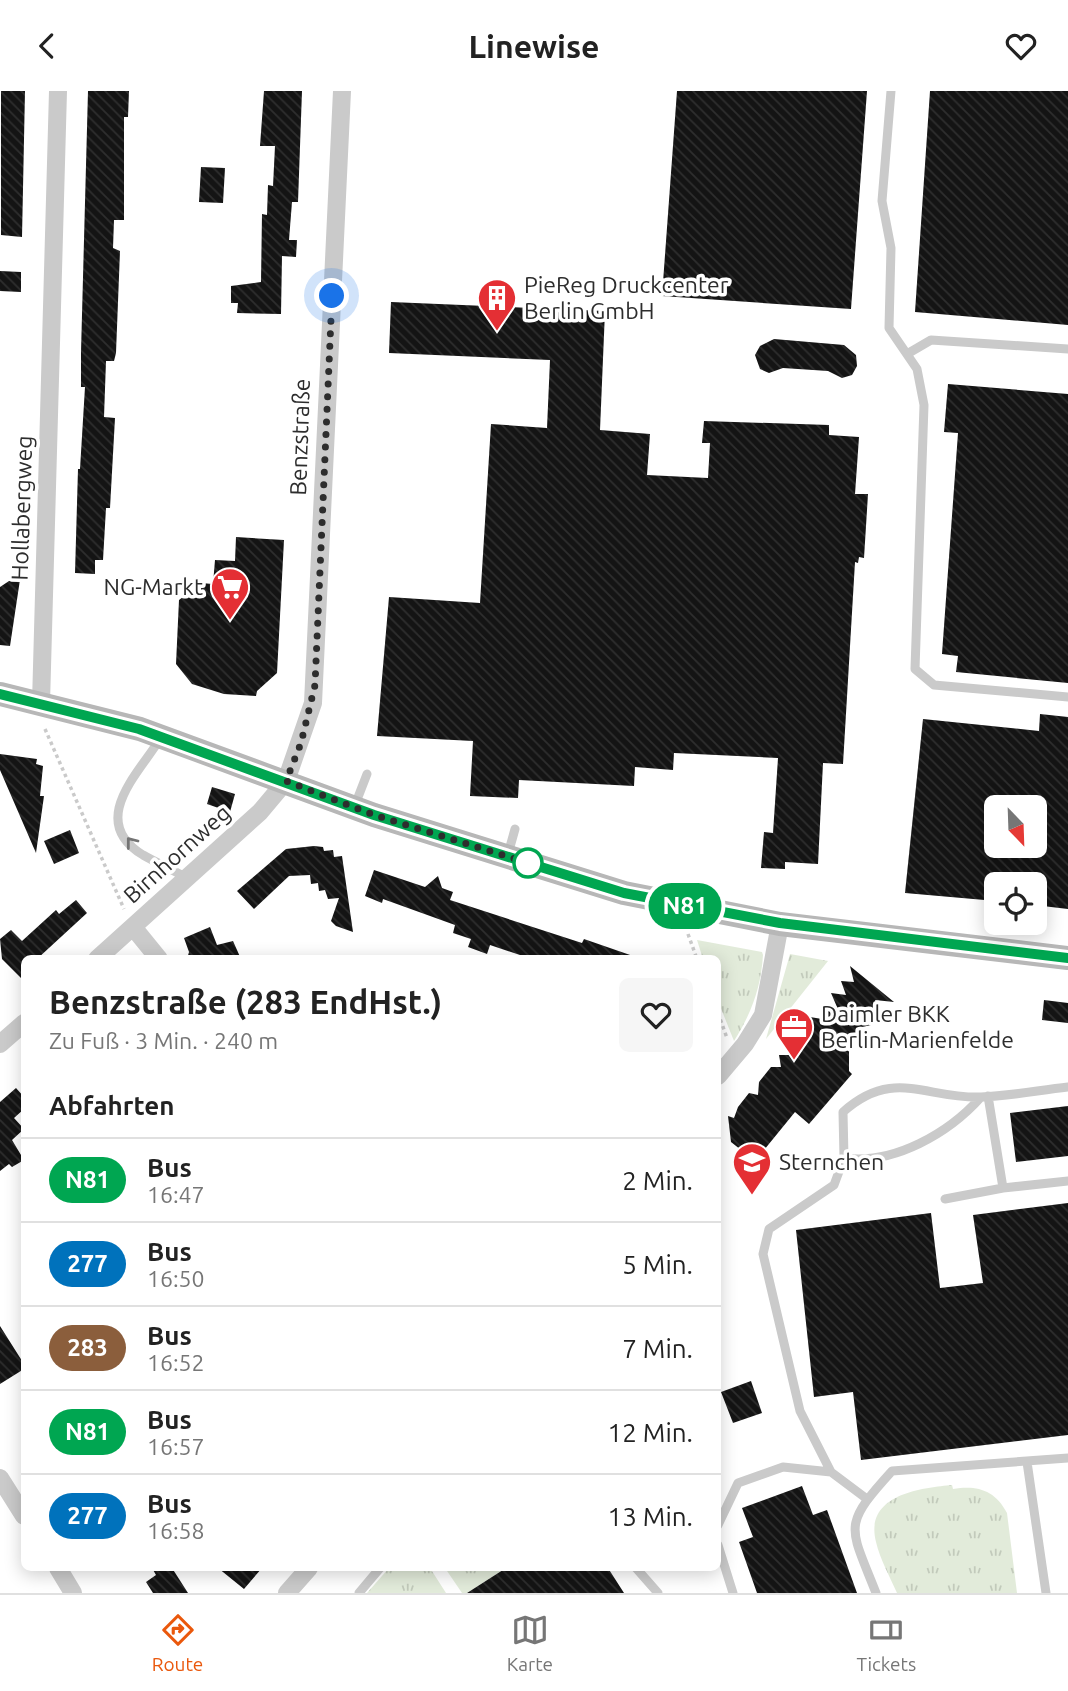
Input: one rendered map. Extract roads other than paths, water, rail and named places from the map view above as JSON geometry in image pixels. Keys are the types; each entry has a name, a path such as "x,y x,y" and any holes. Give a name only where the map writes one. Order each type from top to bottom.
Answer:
{"street":[{"name":"Hollabergweg","path":"41,703 58,91"},
{"name":"Benzstraße","path":"286,781 301,743 315,685 342,91"},
{"path":"0,694 161,736 354,807 624,893 780,923 1068,958"},
{"name":"Birnhornweg","path":"102,955 260,812 286,781"},
{"path":"721,1072 745,1044 763,1015 780,923"},
{"path":"133,927 156,955"},
{"path":"0,1044 21,1026"},
{"path":"0,1478 21,1511"},
{"path":"60,1571 74,1593"},
{"path":"288,1593 306,1571"}],"lane":[{"path":"891,91 882,201 891,248 889,328 917,369 924,405 915,669 934,685 1068,697"},
{"path":"907,354 931,340 1068,349"},
{"path":"161,736 121,796 120,820 128,840 142,854 187,878"},
{"path":"354,807 367,774"},
{"path":"507,856 515,829"},
{"path":"867,1499 831,1472 800,1411 763,1254 769,1229 834,1185 844,1158 843,1112 862,1094 906,1086 984,1097 1068,1087"},
{"path":"844,1158 874,1158 918,1143 955,1124 984,1097"},
{"path":"984,1097 1003,1188"},
{"path":"945,1199 1003,1188 1068,1181"},
{"path":"876,1593 856,1541 853,1521 867,1499 892,1471 1068,1458"},
{"path":"1027,1462 1046,1593"},
{"path":"721,1519 738,1483 783,1467 831,1472"},
{"path":"721,1555 733,1593"},
{"path":"359,1593 377,1571"},
{"path":"639,1571 658,1593"}],"place":[{"name":"PieReg Druckcenter Berlin GmbH","path":"497,332"},
{"name":"NG-Markt","path":"230,621"},
{"name":"Daimler BKK Berlin-Marienfelde","path":"794,1061"},
{"name":"Sternchen","path":"752,1196"}]}
